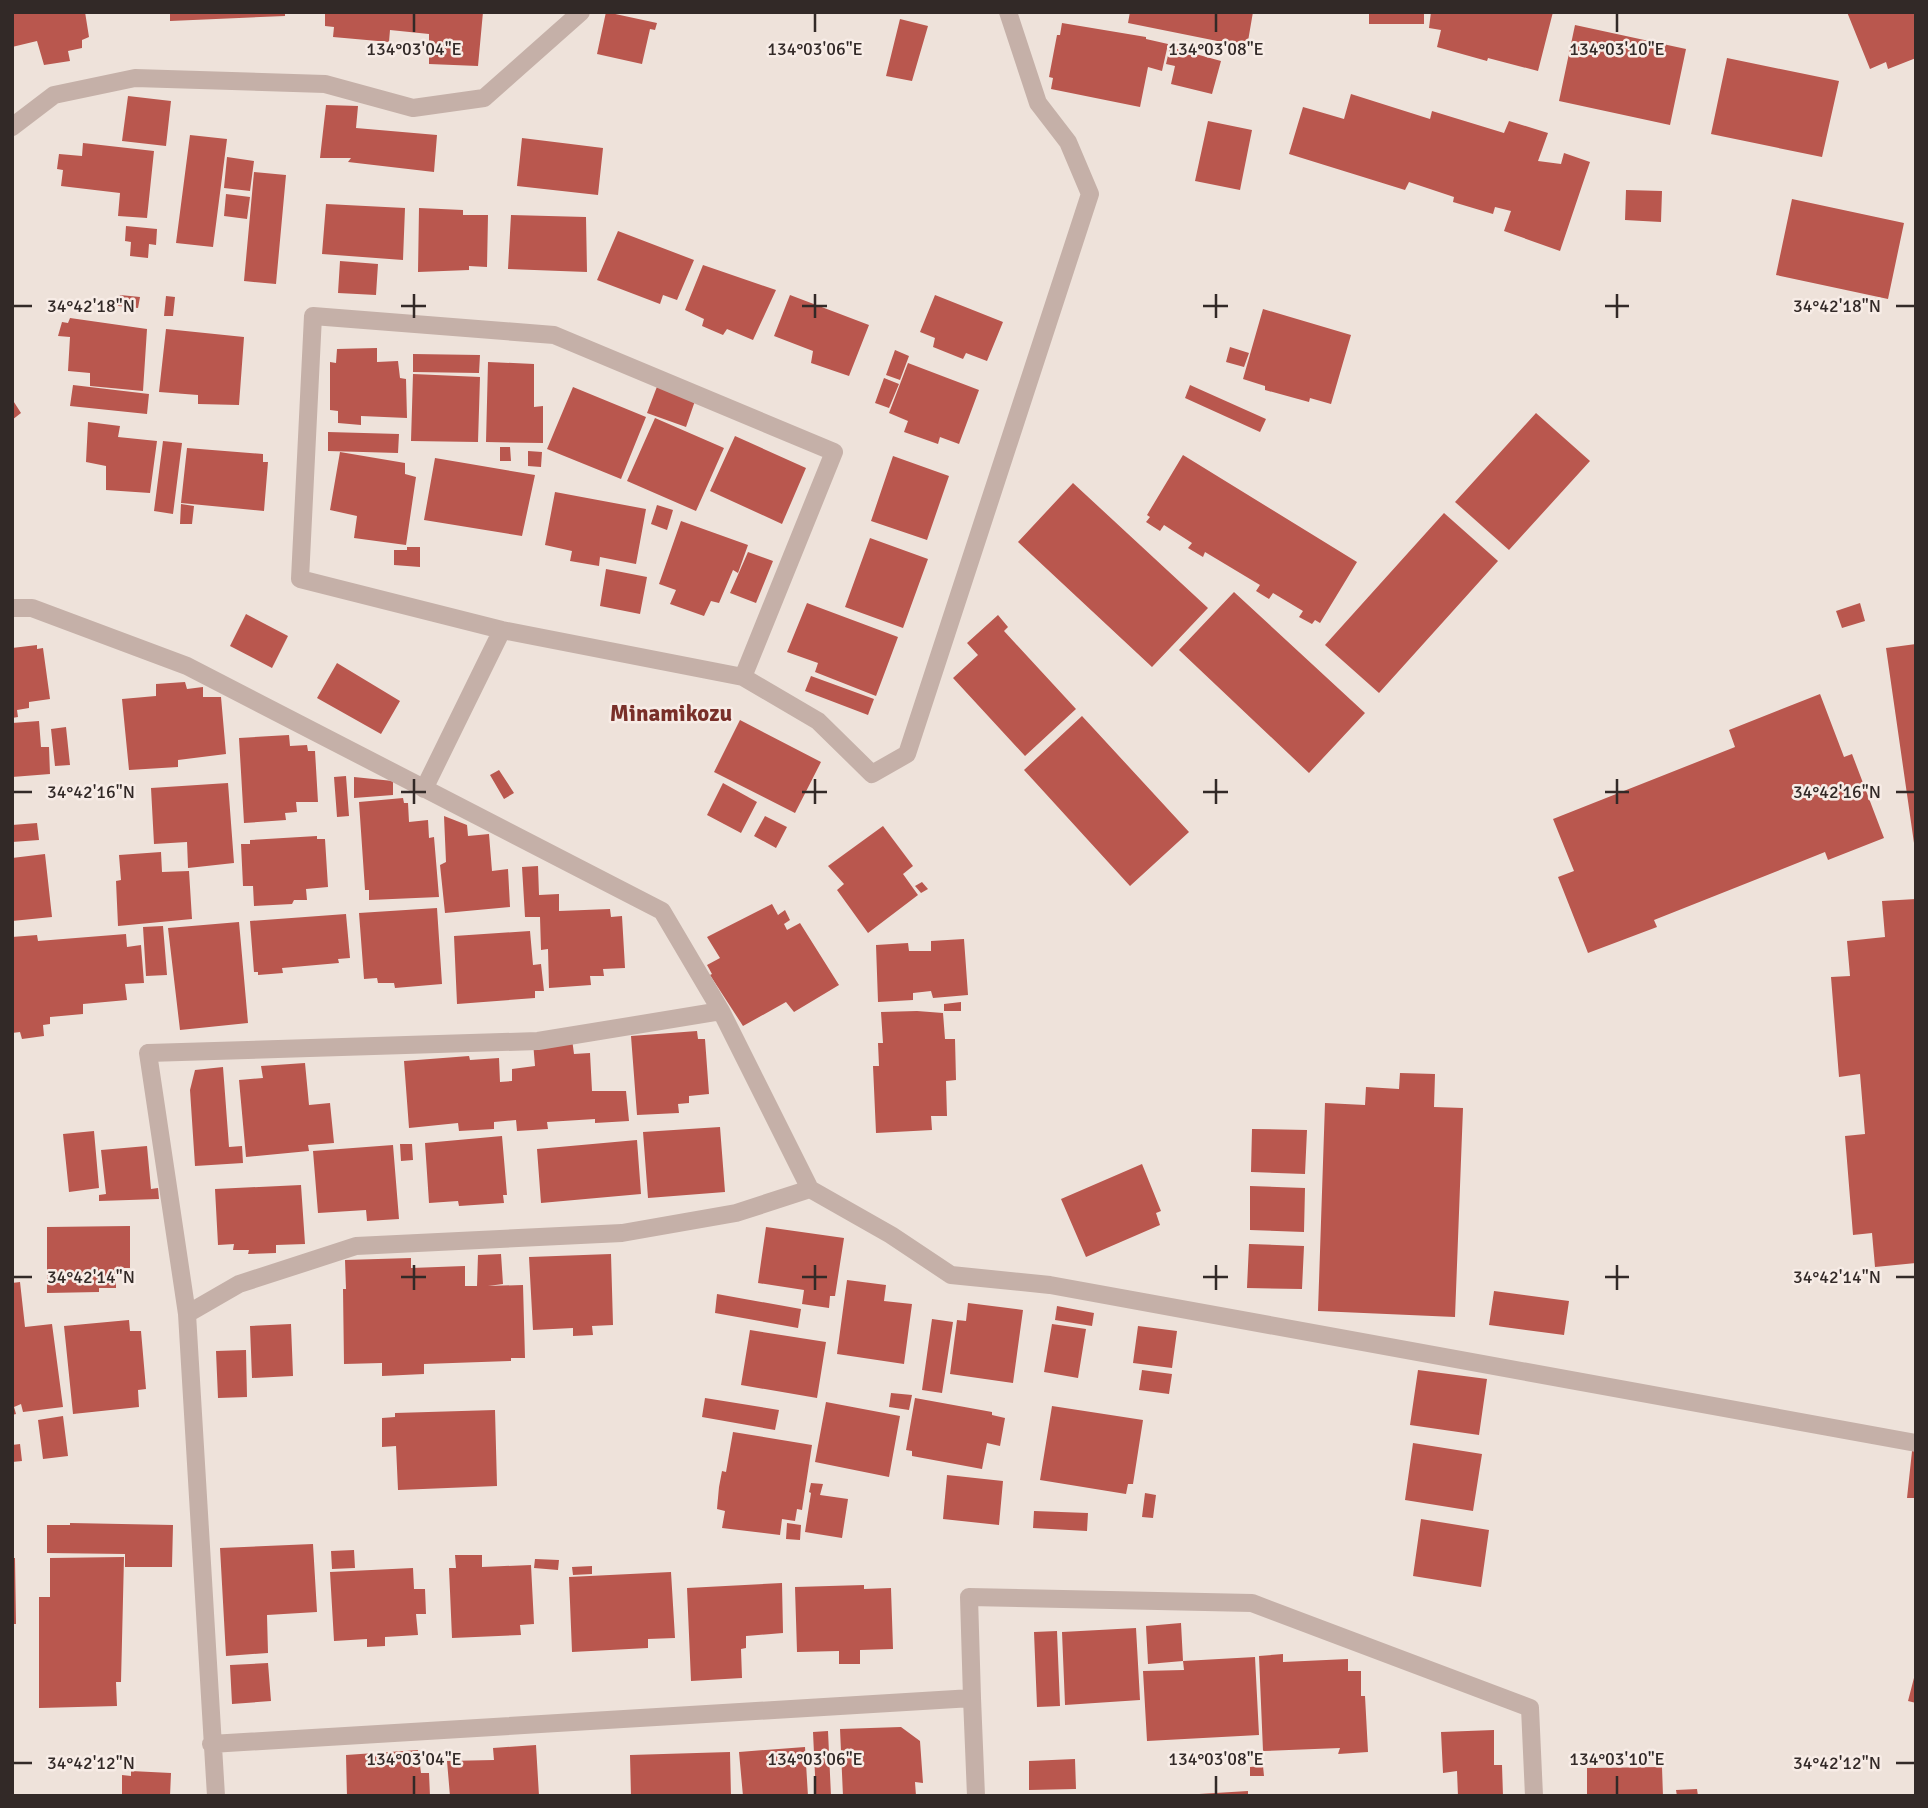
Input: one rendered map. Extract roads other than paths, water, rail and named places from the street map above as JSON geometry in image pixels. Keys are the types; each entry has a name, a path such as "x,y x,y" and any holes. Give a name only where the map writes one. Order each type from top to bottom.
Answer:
{"street":[{"path":"12,127 54,95 135,78 325,84 413,108 484,98 581,12"},
{"path":"743,677 834,452 554,335 313,316 300,579 502,630 743,677 818,721 872,775 907,754 1090,194 1068,142 1038,103 1008,12"},
{"path":"12,608 32,607 187,666 662,911 721,1012 810,1189 891,1235 951,1275 1050,1285 1916,1443"},
{"path":"424,789 502,630"},
{"path":"216,1796 187,1314 148,1053 538,1041 721,1012"},
{"path":"187,1314 239,1284 356,1246 622,1233 736,1213 810,1189"},
{"path":"976,1796 969,1597 1252,1603 1530,1708 1534,1796"},
{"path":"211,1744 972,1698"}],"district":[{"name":"Minamikozu","path":"671,713"}]}
